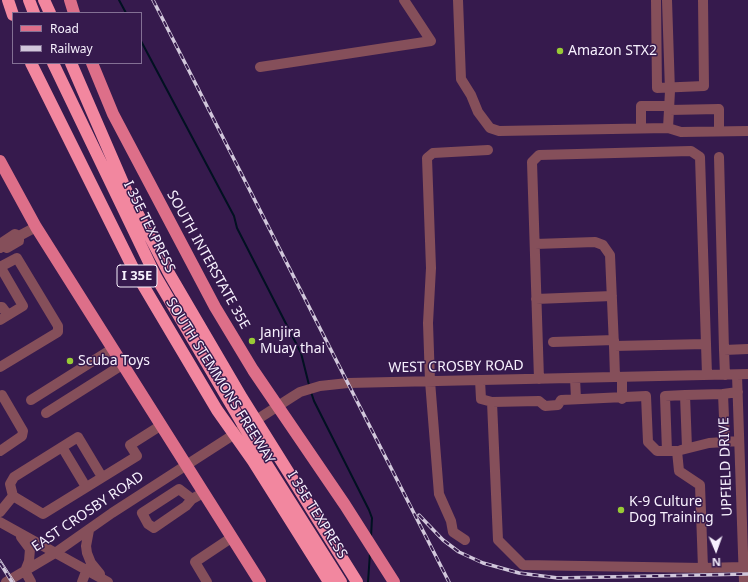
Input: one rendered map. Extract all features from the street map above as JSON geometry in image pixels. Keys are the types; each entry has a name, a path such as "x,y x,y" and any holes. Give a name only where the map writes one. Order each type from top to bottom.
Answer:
{"highway":[{"path":"8,0 12,12"},
{"path":"29,0 34,12"},
{"name":"SOUTH STEMMONS FREEWAY","path":"32,64 134,270 217,410 258,459 329,582"},
{"name":"I 35E TEXPRESS","path":"53,64 156,277 230,403 258,459 341,582"},
{"name":"SOUTH STEMMONS FREEWAY","path":"71,64 129,198 170,274 242,398 357,582"}],"main road":[{"path":"70,0 74,12"},
{"name":"SOUTH INTERSTATE 35E","path":"92,64 113,114 181,246 226,326 384,564 394,582"},
{"path":"0,161 36,227 160,426 186,464 260,582"}],"street":[{"path":"260,67 431,41 404,0"},
{"path":"458,0 461,79 471,95 478,112 490,128 499,130 668,128 681,132 748,131"},
{"path":"656,0 657,88 704,86 703,0"},
{"path":"667,0 670,88 668,128"},
{"path":"641,128 640,106 719,109 720,131"},
{"path":"465,540 453,532 452,521 439,494 430,381 428,323 431,268 427,158 433,153 488,150"},
{"path":"539,379 532,162 539,155 691,151 700,157 708,375"},
{"path":"719,157 725,375"},
{"path":"1,247 7,248 19,241 19,236 36,227"},
{"path":"534,244 595,242 603,245 610,254 614,343 622,399"},
{"path":"0,307 2,307 4,317 23,306 0,268 17,258 58,326 58,332 0,367"},
{"path":"536,299 612,296"},
{"path":"553,342 706,344"},
{"path":"31,400 112,349"},
{"path":"724,350 748,349"},
{"path":"46,413 122,365"},
{"name":"WEST CROSBY ROAD","path":"186,464 279,407 300,392 320,386 348,383 748,374"},
{"name":"UPFIELD DRIVE","path":"738,375 738,392 743,408 740,441 744,477 746,556 743,567 744,582"},
{"path":"575,378 576,399"},
{"path":"480,380 481,399 492,402 538,401 545,406 558,405 561,400 622,399 646,396 723,394 738,392"},
{"path":"723,394 725,441"},
{"path":"0,396 2,395 23,431 22,436 0,450"},
{"path":"677,450 685,395"},
{"path":"646,396 648,442 657,451 677,450 725,441 740,441"},
{"path":"665,396 677,450 679,471 700,485 703,568"},
{"path":"492,402 498,540 523,565 703,568 743,567"},
{"path":"102,477 78,437 14,477 10,484 13,496 43,514 137,456 130,445 160,426"},
{"path":"62,447 86,487"},
{"name":"EAST CROSBY ROAD","path":"6,582 55,553 186,464"},
{"path":"142,513 179,489 192,499"},
{"path":"133,499 148,524 154,528 186,506 192,499 203,493"},
{"path":"0,512 13,496"},
{"path":"0,522 18,534 88,569 106,580"},
{"path":"90,530 86,546 88,558 106,580"},
{"path":"18,534 30,549 29,561 25,571 31,582"},
{"path":"207,582 195,562 232,538"},
{"path":"82,582 88,569"}],"waterway":[{"path":"119,0 125,12"},
{"path":"142,43 234,216 237,228 301,353 309,385"},
{"path":"311,392 314,401 369,510 372,518 371,537"},
{"path":"368,582 370,553"}],"tram line":[{"path":"0,559 15,582"}],"railway":[{"path":"153,0 449,582"},
{"path":"419,515 443,540 459,552 483,563 519,573 558,578 748,574"},
{"path":"0,563 12,582"}],"place":[{"name":"Amazon STX2","path":"560,51"},
{"name":"Janjira Muay thai","path":"252,341"},
{"name":"Scuba Toys","path":"70,361"},
{"name":"K-9 Culture Dog Training","path":"621,510"}]}
